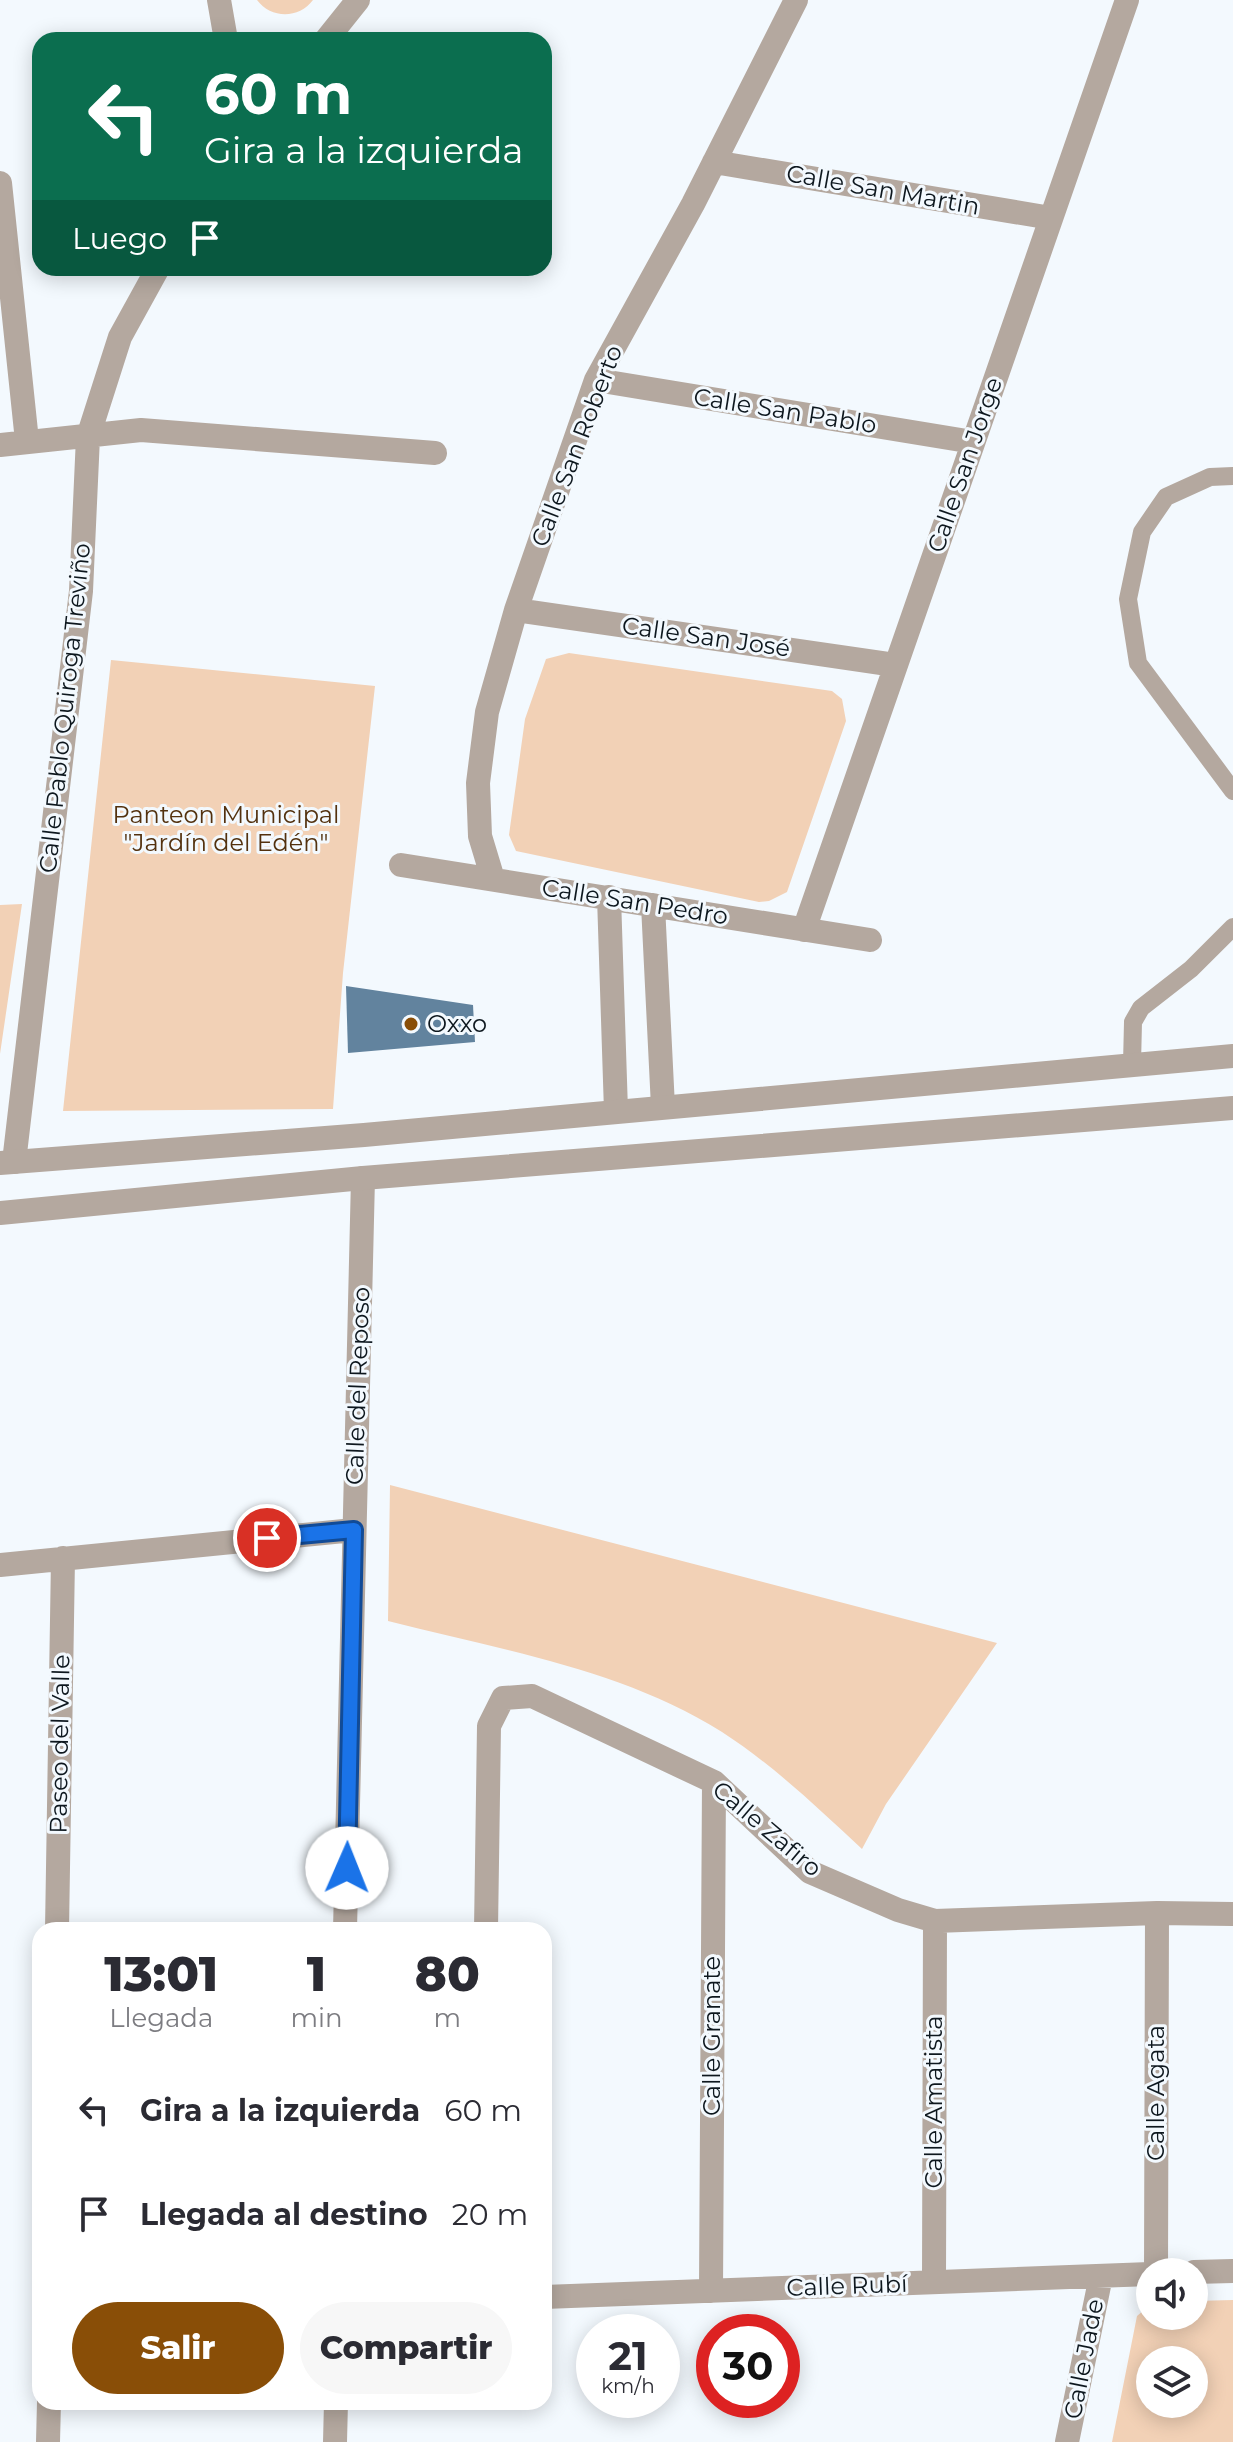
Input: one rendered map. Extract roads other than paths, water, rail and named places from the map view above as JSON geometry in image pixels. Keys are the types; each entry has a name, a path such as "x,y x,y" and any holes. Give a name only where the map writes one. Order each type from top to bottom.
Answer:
{"street":[{"path":"219,0 225,32"},
{"path":"332,32 358,0"},
{"name":"Calle San Roberto","path":"493,879 480,836 478,783 487,712 516,610 596,380 714,162 796,0"},
{"name":"Calle San Jorge","path":"804,930 1127,0"},
{"name":"Calle San Martin","path":"714,162 1051,218"},
{"path":"0,183 27,441"},
{"name":"Calle Pablo Quiroga Treviño","path":"7,1162 81,591 88,437 120,337 154,276"},
{"name":"Calle San Pablo","path":"596,380 973,442"},
{"path":"0,445 141,430 435,453"},
{"name":"Calle San José","path":"516,610 895,665"},
{"name":"Calle San Pedro","path":"401,865 870,940"},
{"path":"609,897 616,1111"},
{"path":"653,905 663,1107"},
{"path":"7,1162 364,1135 1233,1056"},
{"path":"0,1213 363,1178 1233,1108"},
{"name":"Calle del Reposo","path":"345,1922 364,1135"},
{"path":"0,1565 354,1530"},
{"name":"Paseo del Valle","path":"57,1922 63,1558"},
{"name":"Calle Zafiro","path":"486,1922 489,1726 503,1698 532,1696 714,1782 810,1872 858,1895 935,1921 1157,1913 1233,1914"},
{"name":"Calle Granate","path":"711,2291 714,1782"},
{"name":"Calle Agata","path":"1156,2258 1157,1913"},
{"name":"Calle Amatista","path":"934,2282 935,1921"},
{"path":"1208,2272 1233,2271"},
{"name":"Calle Rubí","path":"552,2297 1136,2275"},
{"name":"Calle Jade","path":"1067,2442 1101,2276"},
{"path":"48,2442 49,2410"},
{"path":"335,2442 336,2410"}],"lane":[{"path":"1233,476 1210,477 1166,497 1142,532 1128,599 1138,663 1233,791"},
{"path":"1132,1064 1133,1022 1141,1008 1191,969 1233,927"}],"place":[{"name":"Oxxo","path":"411,1024"}],"park label":[{"name":"Panteon Municipal \"Jardín del Edén\"","path":"226,829"}]}
